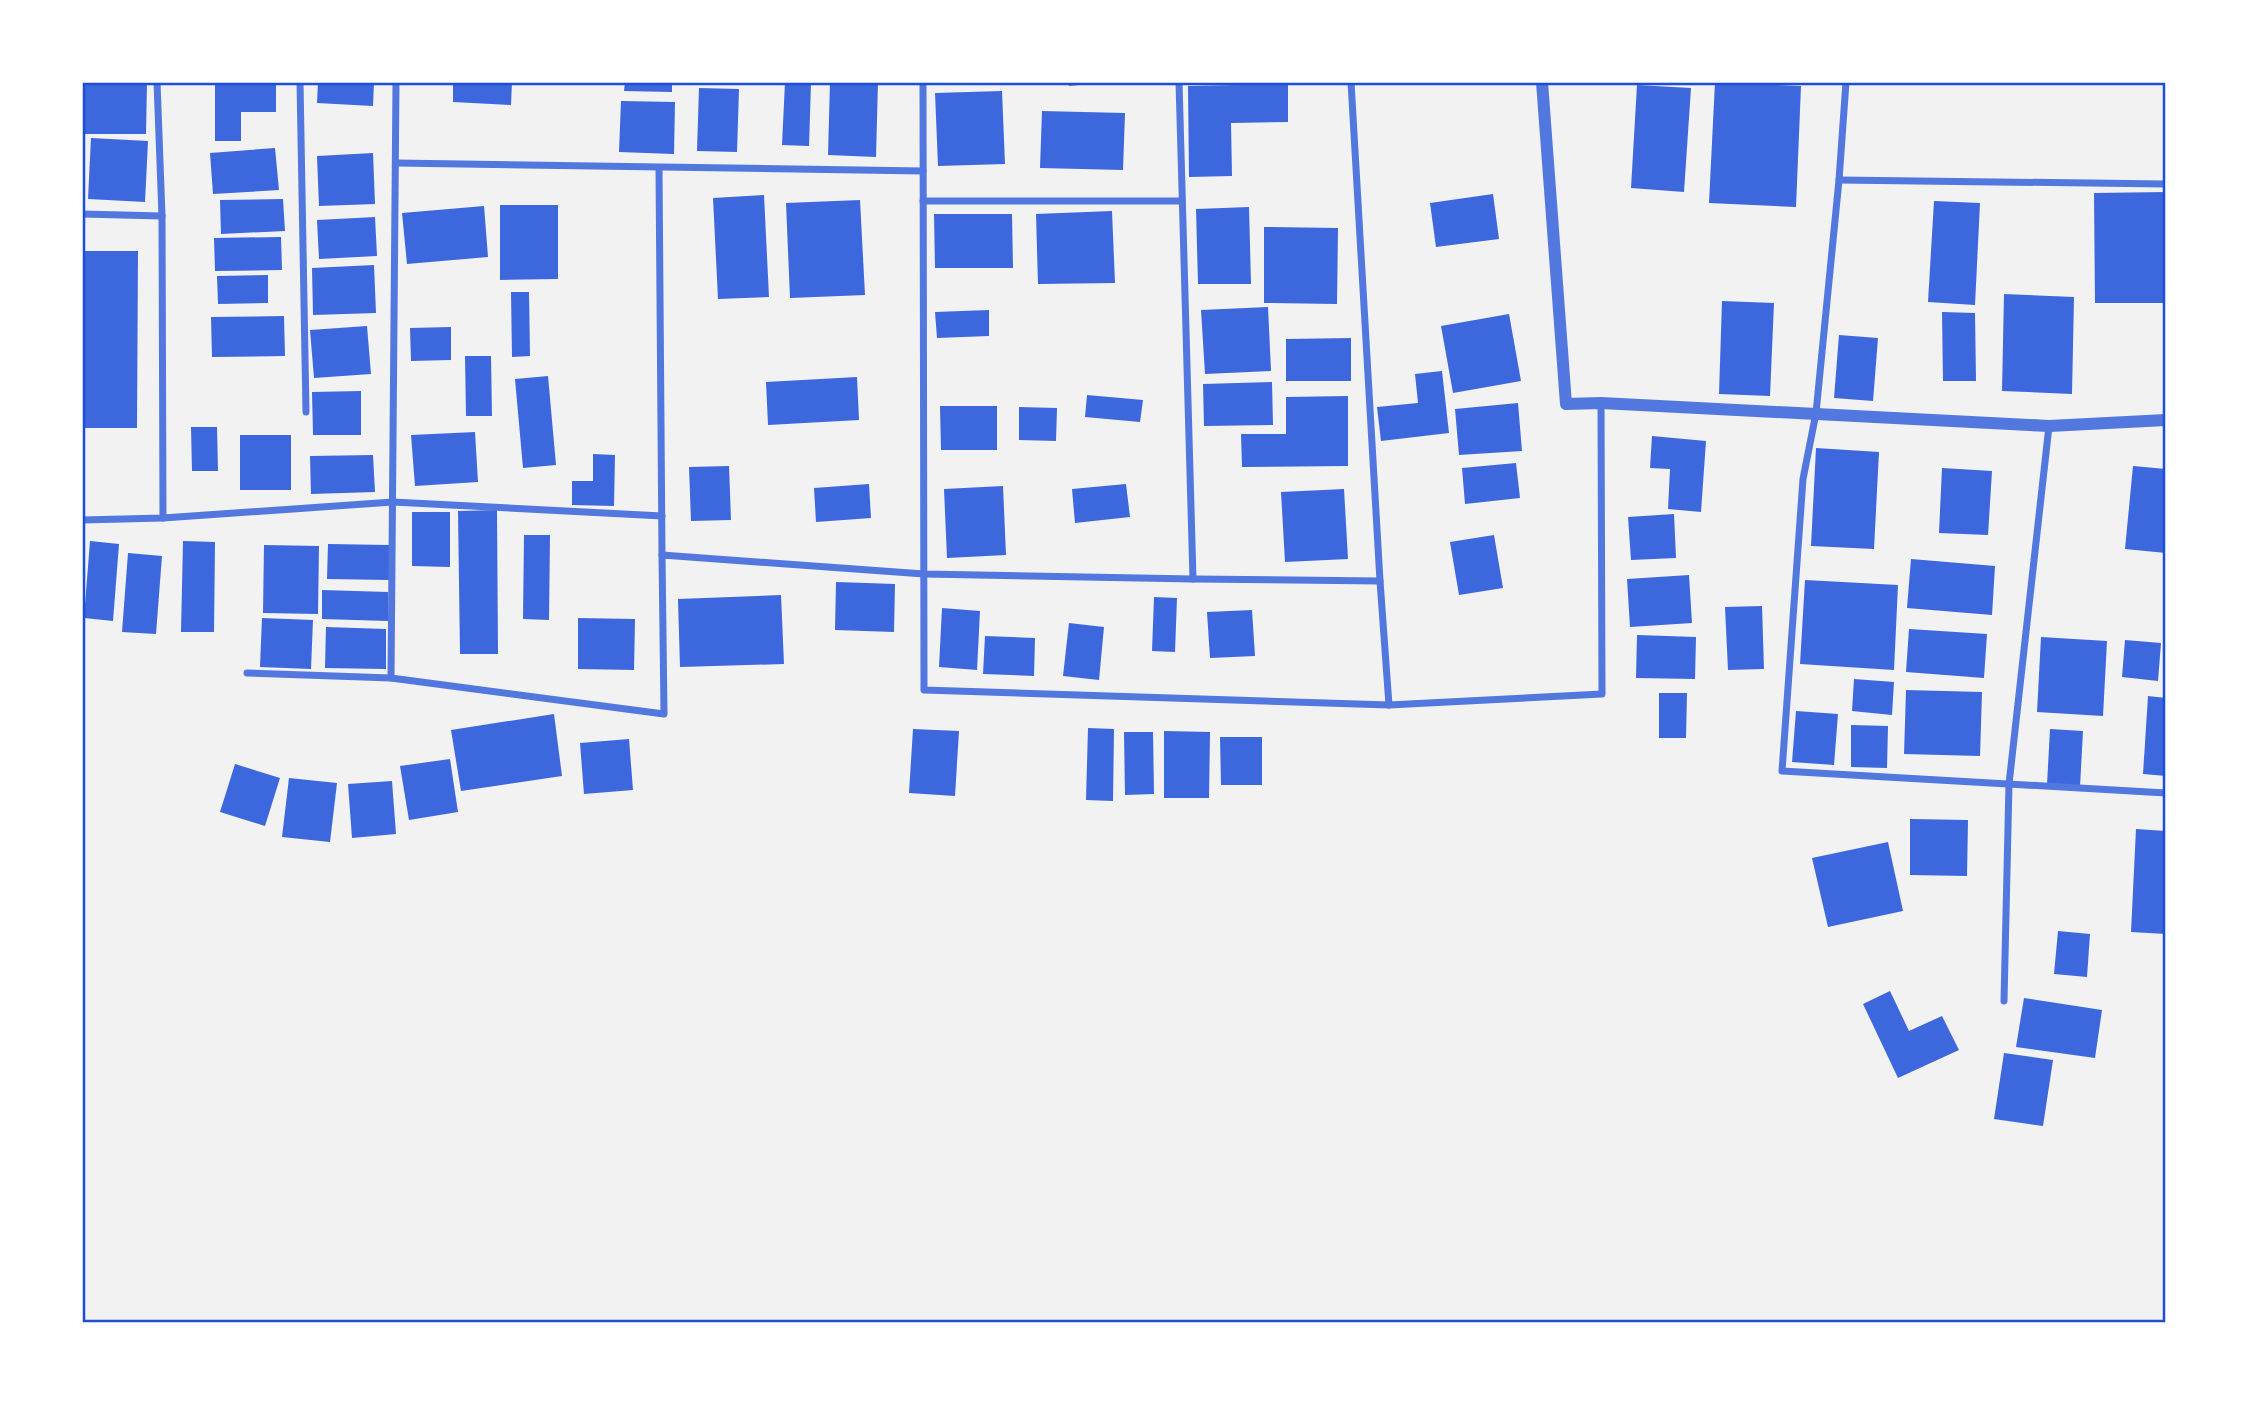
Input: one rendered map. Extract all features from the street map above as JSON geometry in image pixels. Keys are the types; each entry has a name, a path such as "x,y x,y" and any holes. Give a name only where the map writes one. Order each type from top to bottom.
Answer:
{"street":[{"path":"157,82 162,215 163,518"},
{"path":"300,82 306,412"},
{"path":"391,678 396,82"},
{"path":"923,82 924,690 1389,705 1602,694 1601,403"},
{"path":"1179,82 1193,579"},
{"path":"1350,82 1389,705"},
{"path":"1542,82 1566,404 1601,403 2049,426 2166,420"},
{"path":"1846,82 1816,413 1803,479 1782,771 2166,793"},
{"path":"396,163 923,171"},
{"path":"247,673 391,678 664,714 659,168"},
{"path":"1839,180 2166,184"},
{"path":"923,201 1182,201"},
{"path":"82,214 162,215"},
{"path":"2004,1001 2008,784 2049,426"},
{"path":"82,520 163,518 393,502 662,516"},
{"path":"662,555 924,574 1380,581"}],"building":[{"path":"82,82 147,82 146,134 82,134"},
{"path":"215,82 276,82 276,112 241,112 241,141 215,141"},
{"path":"318,82 374,82 373,106 317,103"},
{"path":"453,82 512,82 511,105 453,102"},
{"path":"625,82 672,82 672,92 624,91"},
{"path":"785,82 811,82 809,146 782,145"},
{"path":"830,82 878,82 876,157 828,155"},
{"path":"1068,82 1089,82 1089,84 1069,86"},
{"path":"1715,82 1801,86 1796,207 1709,203"},
{"path":"1288,84 1288,122 1231,123 1232,176 1189,177 1188,86"},
{"path":"1637,85 1691,88 1684,192 1631,188"},
{"path":"699,88 739,89 737,152 697,151"},
{"path":"1002,91 1005,164 938,166 935,93"},
{"path":"621,101 675,102 674,154 619,152"},
{"path":"1042,111 1125,113 1123,170 1040,168"},
{"path":"91,138 148,141 145,202 88,199"},
{"path":"275,148 279,190 213,194 210,153"},
{"path":"373,153 375,204 319,206 317,156"},
{"path":"2166,192 2166,303 2095,303 2094,193"},
{"path":"1493,194 1499,239 1436,247 1430,203"},
{"path":"764,195 769,297 718,299 713,198"},
{"path":"283,199 285,231 221,234 220,200"},
{"path":"860,200 865,295 790,298 786,203"},
{"path":"1934,201 1980,203 1975,305 1928,302"},
{"path":"500,205 558,205 558,279 500,280"},
{"path":"484,206 488,257 407,264 402,213"},
{"path":"1249,207 1251,284 1198,284 1196,209"},
{"path":"1112,211 1115,283 1038,284 1036,214"},
{"path":"934,214 1012,214 1013,268 935,268"},
{"path":"375,217 377,256 319,259 317,220"},
{"path":"1264,227 1338,228 1337,304 1264,303"},
{"path":"281,237 282,270 215,271 214,238"},
{"path":"82,251 138,251 137,428 82,428"},
{"path":"374,265 376,313 313,315 312,268"},
{"path":"268,275 268,303 218,304 217,276"},
{"path":"511,292 529,292 530,356 512,357"},
{"path":"2004,294 2074,297 2072,394 2002,391"},
{"path":"1722,301 1774,303 1770,396 1719,394"},
{"path":"1268,307 1271,371 1205,374 1201,310"},
{"path":"989,310 989,336 937,338 935,312"},
{"path":"1942,312 1975,313 1976,381 1943,381"},
{"path":"1509,314 1521,381 1453,393 1441,326"},
{"path":"284,316 285,356 212,357 211,317"},
{"path":"367,326 371,374 314,378 310,330"},
{"path":"451,327 451,360 411,361 410,328"},
{"path":"1839,335 1878,338 1873,401 1834,398"},
{"path":"1351,338 1351,381 1286,381 1286,339"},
{"path":"465,356 491,356 492,416 466,416"},
{"path":"1442,371 1449,433 1381,441 1377,407 1418,403 1415,374"},
{"path":"548,376 556,465 523,468 515,379"},
{"path":"857,377 859,420 768,425 766,382"},
{"path":"1272,382 1273,425 1204,426 1203,384"},
{"path":"361,391 361,435 313,435 312,392"},
{"path":"1087,395 1143,400 1140,422 1085,417"},
{"path":"1348,396 1348,466 1242,467 1241,434 1286,434 1286,397"},
{"path":"1518,403 1522,451 1459,455 1455,409"},
{"path":"940,406 997,406 997,450 941,450"},
{"path":"1019,407 1057,408 1056,441 1019,440"},
{"path":"191,427 217,427 218,471 192,471"},
{"path":"475,432 478,482 415,486 411,435"},
{"path":"240,435 291,435 291,490 240,490"},
{"path":"1652,436 1706,441 1701,512 1668,509 1670,469 1650,468"},
{"path":"1816,448 1879,452 1874,549 1811,546"},
{"path":"593,454 615,455 614,506 572,505 572,481 593,481"},
{"path":"373,455 375,492 311,494 310,456"},
{"path":"1516,463 1520,498 1465,504 1462,468"},
{"path":"729,466 731,520 691,521 689,467"},
{"path":"2133,466 2166,469 2166,553 2125,549"},
{"path":"1942,468 1992,471 1988,535 1939,533"},
{"path":"869,484 871,518 816,522 814,488"},
{"path":"1126,484 1130,517 1075,523 1072,489"},
{"path":"1003,486 1006,555 947,558 944,489"},
{"path":"1344,489 1348,559 1285,562 1281,492"},
{"path":"497,510 498,654 460,654 458,511"},
{"path":"412,512 450,512 450,567 412,566"},
{"path":"1674,514 1676,558 1631,560 1628,517"},
{"path":"524,535 550,535 549,620 523,619"},
{"path":"1494,535 1503,588 1459,595 1450,542"},
{"path":"90,541 119,544 113,621 84,618"},
{"path":"183,541 215,542 214,632 181,632"},
{"path":"328,544 389,545 389,580 327,579"},
{"path":"264,545 319,546 318,614 263,613"},
{"path":"128,553 162,556 156,634 122,632"},
{"path":"1911,559 1995,566 1992,615 1907,608"},
{"path":"1689,575 1692,623 1630,627 1627,579"},
{"path":"1805,580 1898,585 1894,670 1800,664"},
{"path":"836,582 895,584 894,632 835,630"},
{"path":"322,590 388,592 388,621 322,619"},
{"path":"781,595 784,664 680,667 678,599"},
{"path":"1154,597 1177,598 1175,652 1152,651"},
{"path":"1762,606 1764,669 1728,670 1725,607"},
{"path":"942,608 980,611 977,670 939,667"},
{"path":"1252,610 1255,656 1210,658 1207,612"},
{"path":"262,618 313,620 311,669 260,667"},
{"path":"578,618 635,619 634,670 578,669"},
{"path":"1069,623 1104,627 1099,680 1063,676"},
{"path":"326,627 386,629 386,669 325,668"},
{"path":"1909,629 1987,634 1984,678 1906,672"},
{"path":"1637,635 1696,637 1695,679 1636,678"},
{"path":"985,636 1035,638 1034,676 983,674"},
{"path":"2041,637 2107,641 2103,716 2037,712"},
{"path":"2125,640 2161,643 2158,681 2122,677"},
{"path":"1854,679 1894,682 1892,715 1852,711"},
{"path":"1906,690 1982,692 1980,756 1904,754"},
{"path":"1659,693 1687,693 1686,738 1659,738"},
{"path":"2148,696 2166,698 2166,776 2143,774"},
{"path":"1796,711 1838,714 1834,765 1792,762"},
{"path":"554,714 562,776 461,791 451,730"},
{"path":"1851,725 1888,726 1887,768 1851,767"},
{"path":"1088,728 1114,729 1113,801 1086,800"},
{"path":"913,729 959,731 955,796 909,793"},
{"path":"2050,729 2083,731 2080,787 2047,785"},
{"path":"1164,731 1210,732 1209,798 1164,798"},
{"path":"1124,732 1153,732 1154,794 1125,795"},
{"path":"1220,737 1262,737 1262,785 1221,785"},
{"path":"629,739 633,790 584,794 580,743"},
{"path":"450,759 458,812 409,820 400,766"},
{"path":"235,764 280,778 265,826 220,812"},
{"path":"289,778 337,783 330,842 282,837"},
{"path":"392,781 396,834 352,838 348,784"},
{"path":"1910,819 1968,820 1967,876 1910,875"},
{"path":"2136,829 2166,831 2166,934 2131,932"},
{"path":"1888,842 1903,911 1828,927 1812,858"},
{"path":"2058,931 2090,934 2087,977 2054,974"},
{"path":"1890,991 1909,1031 1942,1016 1959,1050 1898,1078 1863,1004"},
{"path":"2024,998 2102,1010 2095,1058 2016,1047"},
{"path":"2004,1053 2053,1060 2043,1126 1994,1119"}]}
